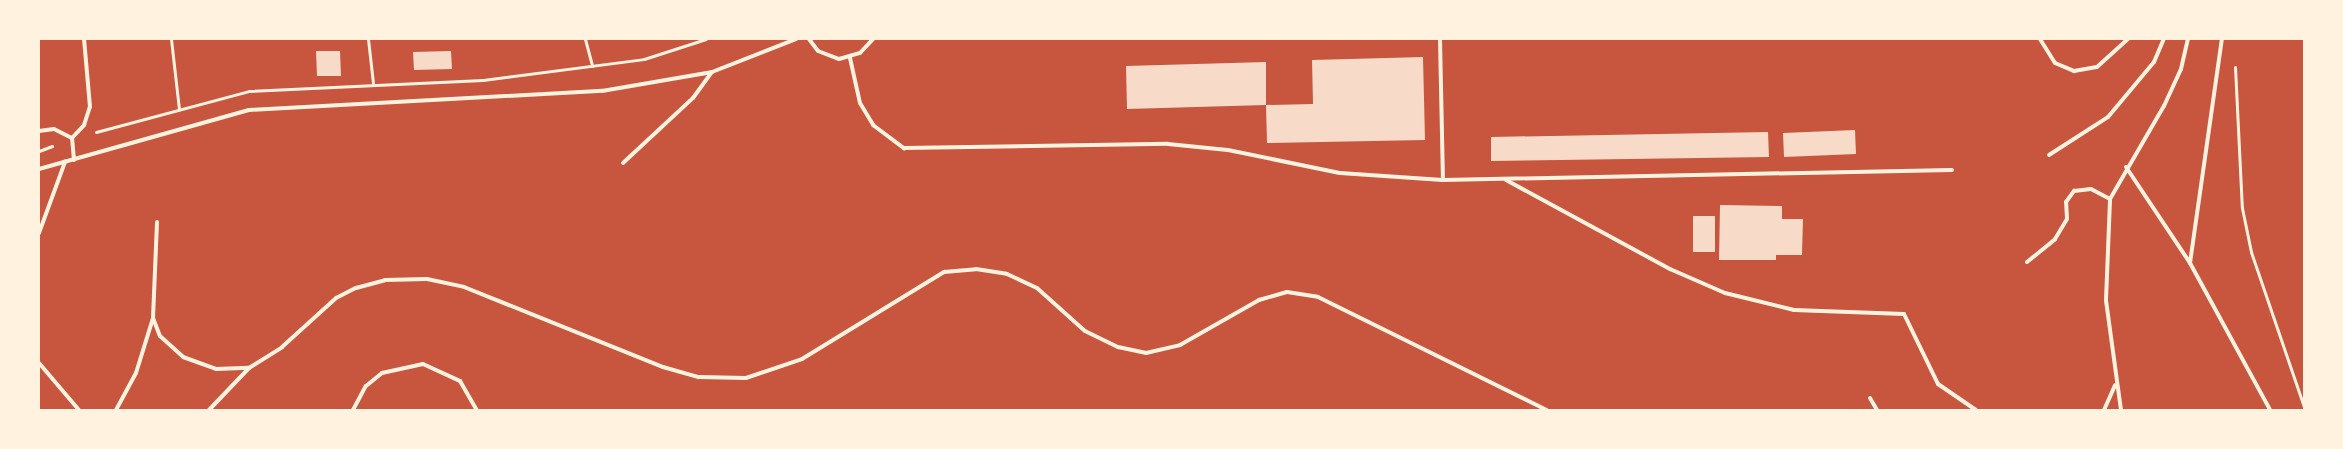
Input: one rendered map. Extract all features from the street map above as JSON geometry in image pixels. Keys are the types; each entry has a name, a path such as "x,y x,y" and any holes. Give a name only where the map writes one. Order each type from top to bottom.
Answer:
{"lane":[{"path":"74,160 72,138 84,125 90,107 84,39"},
{"path":"39,169 250,110 545,98 712,72 796,39"},
{"path":"809,39 828,56 850,58 873,39"},
{"path":"1440,39 1443,180"},
{"path":"2040,39 2055,63 2074,71 2097,67 2128,39"},
{"path":"2049,155 2108,117 2154,62 2164,39"},
{"path":"2121,410 2115,385 2105,274 2110,199 2126,167 2170,91 2188,39"},
{"path":"2190,264 2222,39"},
{"path":"850,58 860,103 873,125 904,148 1168,144 1228,150 1340,173 1443,180 1952,170"},
{"path":"623,163 693,98 712,72"},
{"path":"39,131 54,129 72,138"},
{"path":"39,233 65,162"},
{"path":"2126,167 2190,264 2260,384 2270,410"},
{"path":"1504,178 1670,269 1725,293 1794,310 1904,314 1938,384 1976,410"},
{"path":"2027,262 2055,239 2067,219 2066,202 2074,191 2091,189 2110,199"},
{"path":"116,410 136,372 153,318 157,222"},
{"path":"209,410 249,368 282,348 336,298 385,280 408,278 464,287 664,367 699,377 746,378 802,359 944,272 976,269 1007,274 1037,288 1085,331 1118,347 1146,353 1180,345 1258,300 1286,292 1318,297 1547,410"},
{"path":"153,318 160,336 183,356 216,369 249,368"},
{"path":"39,363 79,410"},
{"path":"353,410 366,386 382,373 422,364 460,382 477,410"},
{"path":"2104,410 2115,385"},
{"path":"1870,398 1876,410"}],"path":[{"path":"171,39 179,109"},
{"path":"368,39 373,82"},
{"path":"585,39 592,66"},
{"path":"2236,56 2244,217 2251,252 2304,407"}],"building":[{"path":"316,51 340,51 341,76 317,76"},
{"path":"451,51 452,69 414,70 413,52"},
{"path":"1423,57 1425,140 1267,143 1266,105 1313,104 1312,60"},
{"path":"1266,62 1266,105 1127,109 1126,66"},
{"path":"1855,130 1856,154 1784,157 1783,133"},
{"path":"1768,132 1769,157 1491,161 1491,137"},
{"path":"1720,205 1782,206 1782,219 1803,219 1802,255 1776,255 1776,260 1719,260"},
{"path":"1693,216 1715,216 1715,252 1693,252"}]}
